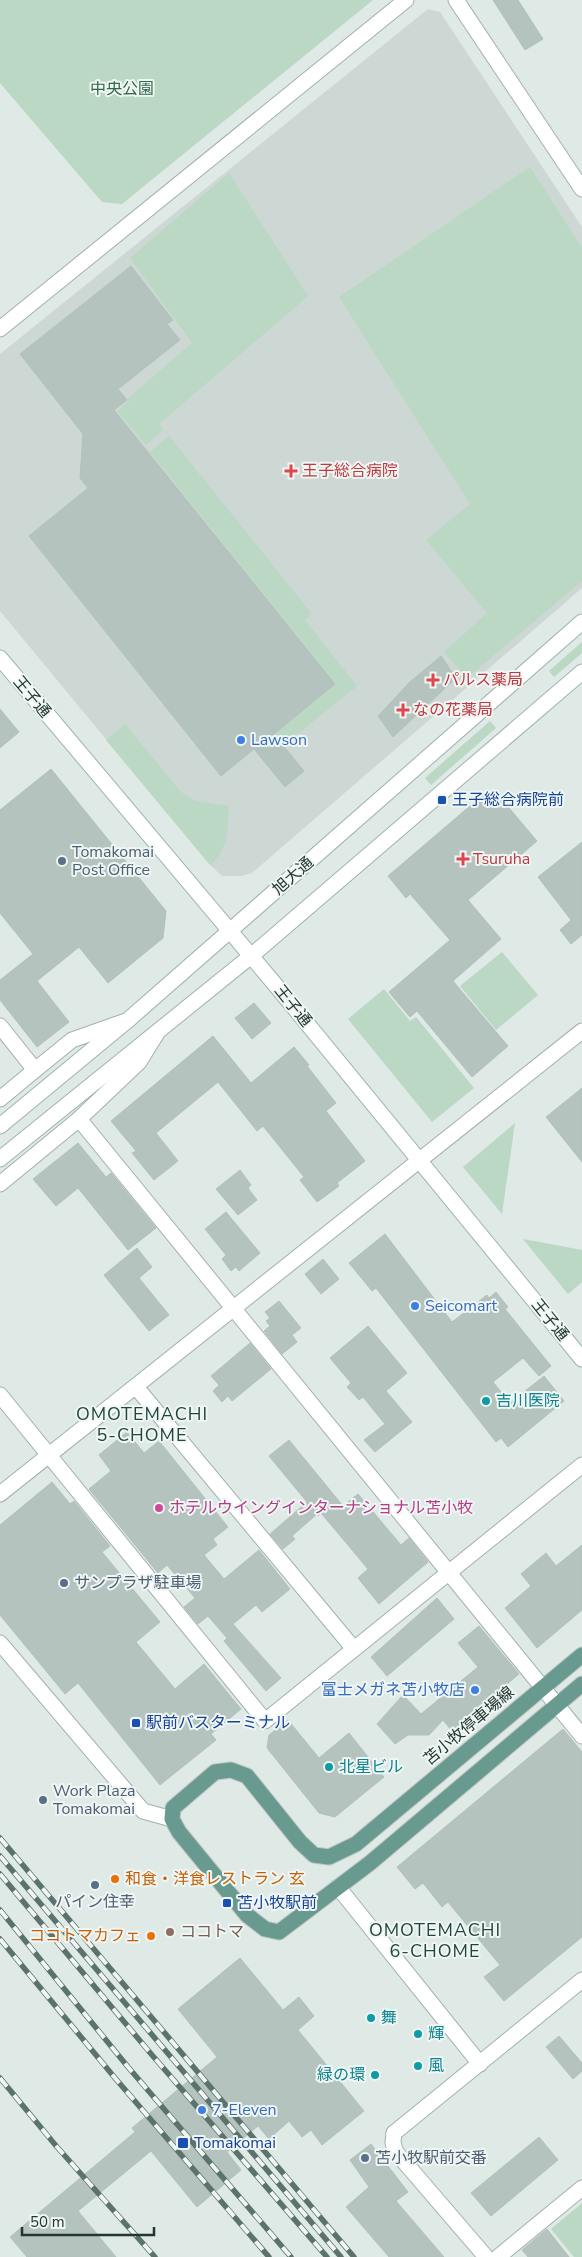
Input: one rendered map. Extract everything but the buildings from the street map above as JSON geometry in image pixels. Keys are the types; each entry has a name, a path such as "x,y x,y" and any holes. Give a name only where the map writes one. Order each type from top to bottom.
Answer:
{"main road":[{"name":"苫小牧停車場線","path":"172,1819 173,1808 215,1772 231,1770 247,1776 307,1849 314,1855 329,1857 356,1844 582,1655"},
{"path":"172,1819 191,1850 247,1915 265,1929 279,1932 370,1863 582,1684"}],"street":[{"path":"0,329 406,0"},
{"path":"456,0 582,189"},
{"name":"旭大通","path":"0,1126 230,931 582,622"},
{"name":"王子通","path":"0,658 251,956 582,1359"},
{"name":"旭大通","path":"0,1159 251,956 582,672"},
{"path":"0,1099 72,1040 127,1020"},
{"path":"0,1026 35,1070"},
{"path":"0,1184 79,1119 139,1062 159,1030"},
{"path":"0,1494 234,1310 582,1031"},
{"path":"79,1119 582,1736"},
{"path":"136,1387 354,1650"},
{"path":"0,1395 265,1721 582,1465"},
{"path":"0,1644 143,1811 172,1819"},
{"path":"338,1887 480,2064"},
{"path":"486,2257 395,2151 392,2142 394,2133 582,1980"},
{"path":"498,2257 582,2188"}],"shaded area":[{"name":"王子総合病院","path":"428,9 440,12 582,227 582,588 252,873 242,876 222,876 210,865 0,611 0,354"}],"green space":[{"name":"中央公園","path":"0,0 373,0 122,204 102,202 0,83"},
{"path":"530,167 582,248 582,581 467,678 444,652 487,613 426,540 470,504 339,297"},
{"path":"229,173 308,296 159,424 163,430 146,445 117,411 129,401 128,398 192,343 130,258"},
{"path":"169,436 312,614 305,620 357,686 285,744 276,733 336,684 150,452"},
{"path":"582,642 582,653 554,677 549,671"},
{"path":"490,721 496,728 431,785 425,778"},
{"path":"125,724 181,792 196,801 229,806 224,846 210,865 106,740"},
{"path":"502,952 538,995 496,1030 460,986"},
{"path":"384,989 410,1021 416,1017 474,1088 432,1122 348,1019"},
{"path":"515,1123 502,1214 463,1167"},
{"path":"523,1239 582,1250 582,1282 568,1294"},
{"path":"582,2203 582,2257 574,2257 551,2229"}],"railway":[{"path":"0,1838 354,2257"},
{"path":"0,1856 341,2257"},
{"path":"0,1874 152,2055 327,2257"},
{"path":"0,1910 128,2067 291,2257"},
{"path":"0,1939 115,2078 269,2257"},
{"path":"0,2078 57,2147 155,2257"}],"place":[{"name":"王子総合病院","path":"291,471"},
{"name":"パルス薬局","path":"433,680"},
{"name":"なの花薬局","path":"403,710"},
{"name":"Lawson","path":"241,740"},
{"name":"王子総合病院前","path":"442,800"},
{"name":"Tsuruha","path":"463,859"},
{"name":"Tomakomai Post Office","path":"62,861"},
{"name":"Seicomart","path":"415,1306"},
{"name":"吉川医院","path":"486,1401"},
{"name":"ホテルウイングインターナショナル苫小牧","path":"159,1508"},
{"name":"サンプラザ駐車場","path":"64,1583"},
{"name":"富士メガネ苫小牧店","path":"475,1690"},
{"name":"駅前バスターミナル","path":"136,1723"},
{"name":"北星ビル","path":"329,1767"},
{"name":"Work Plaza Tomakomai","path":"43,1800"},
{"name":"和食・洋食レストラン 玄","path":"115,1879"},
{"name":"パイン住幸","path":"95,1885"},
{"name":"苫小牧駅前","path":"227,1903"},
{"name":"ココトマ","path":"170,1932"},
{"name":"ココトマカフェ","path":"151,1936"},
{"name":"舞","path":"371,2018"},
{"name":"輝","path":"418,2034"},
{"name":"風","path":"418,2066"},
{"name":"緑の環","path":"375,2075"},
{"name":"7-Eleven","path":"202,2110"},
{"name":"Tomakomai","path":"183,2143"},
{"name":"苫小牧駅前交番","path":"365,2158"}],"district":[{"name":"OMOTEMACHI 5-CHOME","path":"142,1424"},
{"name":"OMOTEMACHI 6-CHOME","path":"435,1940"}]}
